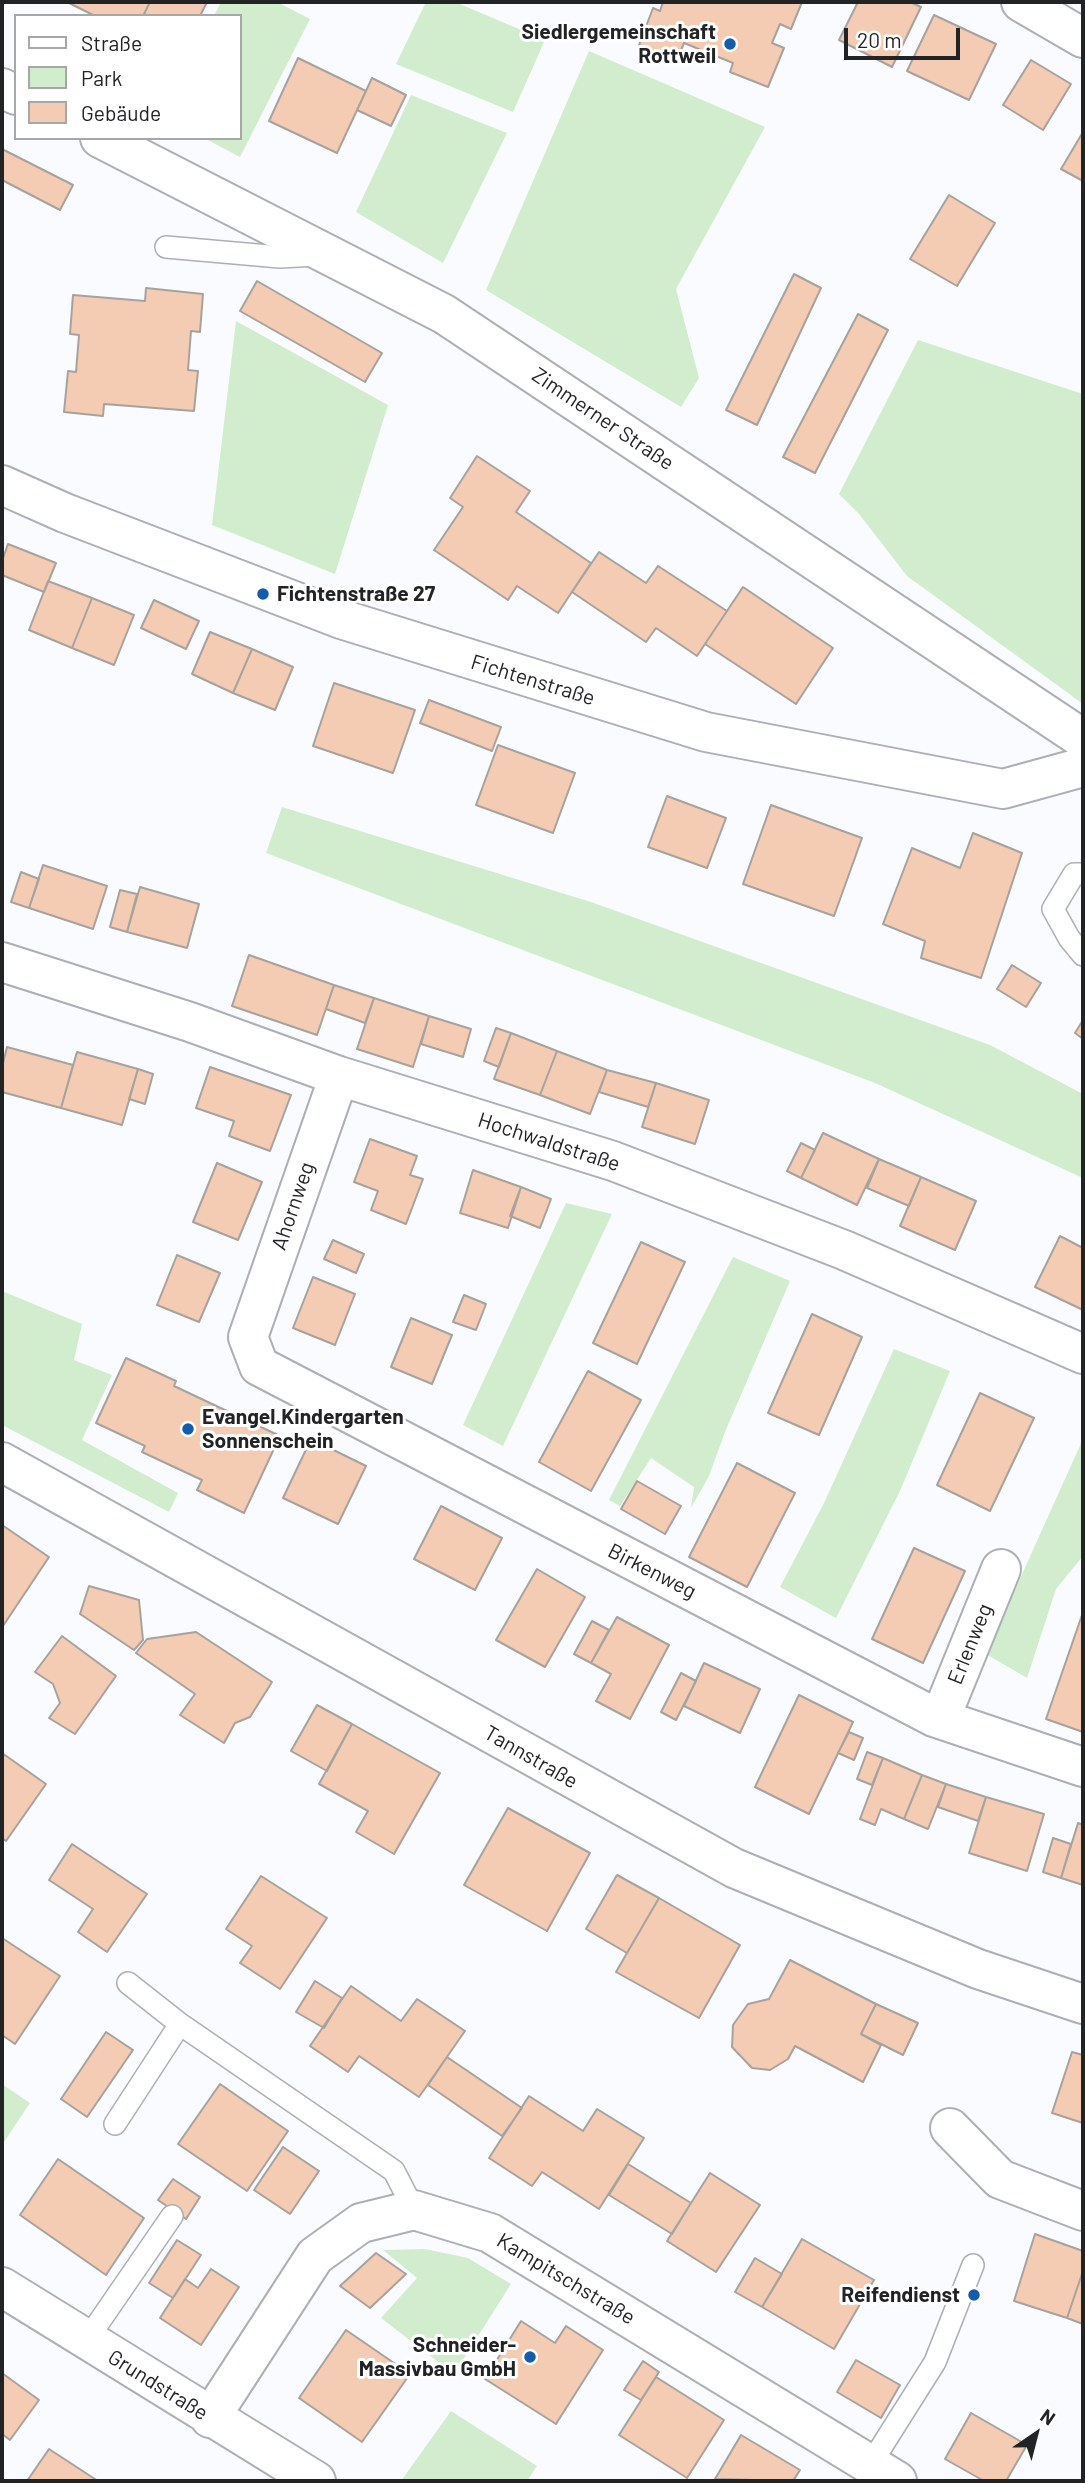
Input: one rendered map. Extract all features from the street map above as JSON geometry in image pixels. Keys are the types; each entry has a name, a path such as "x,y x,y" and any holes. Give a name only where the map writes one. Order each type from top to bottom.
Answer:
{"street":[{"path":"1021,2 1083,38"},
{"name":"Zimmerner Straße","path":"104,140 332,255 467,329 1083,739"},
{"name":"Fichtenstraße","path":"2,485 65,513 341,619 706,732 1003,789 1083,766"},
{"name":"Hochwaldstraße","path":"2,962 190,1022 339,1076 613,1161 844,1250 1083,1354"},
{"name":"Ahornweg","path":"248,1337 339,1076"},
{"name":"Birkenweg","path":"248,1337 259,1366 940,1719 1083,1767"},
{"name":"Tannstraße","path":"2,1462 734,1868 978,1969 1083,2004"},
{"name":"Erlenweg","path":"940,1719 1001,1569"},
{"path":"950,2128 1000,2179 1083,2211"},
{"name":"Kampitschstraße","path":"210,2418 315,2256 361,2222 414,2210 490,2233 884,2473"},
{"name":"Grundstraße","path":"2,2287 210,2418 316,2481"}],"lane":[{"path":"166,247 280,257 332,255"},
{"path":"1083,874 1074,874 1053,909 1069,939 1083,955"},
{"path":"128,1983 180,2024 394,2171 414,2210"},
{"path":"115,2124 180,2024"},
{"path":"86,2341 172,2216"},
{"path":"884,2473 935,2362 973,2266"}],"green space":[{"path":"221,2 277,2 310,19 240,157 208,140 242,140 242,14 215,14"},
{"path":"426,2 455,2 545,40 513,112 396,64"},
{"path":"589,51 765,127 676,289 699,378 681,407 486,290"},
{"path":"411,95 507,133 443,263 356,212"},
{"path":"236,321 388,405 335,574 212,525"},
{"path":"918,340 1083,394 1083,704 907,576 859,514 839,494"},
{"path":"282,807 591,902 990,1045 1083,1094 1083,1178 875,1083 266,853"},
{"path":"566,1203 612,1214 503,1446 463,1425"},
{"path":"733,1257 790,1281 725,1432 709,1476 691,1508 694,1487 651,1458 620,1506 609,1500"},
{"path":"2,1291 82,1324 74,1360 112,1375 82,1440 178,1493 169,1512 2,1425"},
{"path":"894,1349 950,1371 900,1491 836,1618 780,1587 824,1503"},
{"path":"1083,1439 1083,1556 1056,1589 1027,1678 986,1654"},
{"path":"2,2084 30,2103 2,2145"},
{"path":"425,2249 468,2258 511,2284 454,2374 381,2318 417,2278 383,2250"},
{"path":"451,2411 537,2466 527,2481 401,2481"}],"building":[{"path":"67,2 150,2 144,14 91,14"},
{"path":"150,2 207,2 201,14 144,14"},
{"name":"Siedlergemeinschaft Rottweil","path":"663,2 802,2 791,29 780,24 772,43 784,48 768,87 730,72 733,63 684,43 677,60 639,45 653,8 660,11"},
{"path":"858,2 910,2 921,7 892,67 839,40"},
{"path":"934,15 996,44 969,100 907,71"},
{"path":"298,58 366,91 337,153 269,121"},
{"path":"1031,60 1071,84 1043,130 1003,105"},
{"path":"372,78 406,95 391,126 357,110"},
{"path":"1083,132 1083,181 1061,169"},
{"path":"2,149 73,185 60,210 2,180"},
{"path":"949,195 995,223 957,286 910,259"},
{"path":"794,274 821,288 757,425 726,410"},
{"path":"257,281 382,353 365,382 240,311"},
{"path":"146,288 203,294 200,332 191,331 188,370 198,371 194,411 104,404 103,416 64,412 68,371 76,372 79,335 70,334 73,295 145,301"},
{"path":"858,314 888,330 815,473 783,457"},
{"path":"477,456 530,491 516,512 591,563 558,613 517,586 508,600 434,550 463,507 450,498"},
{"path":"8,544 56,563 44,592 2,575 2,561"},
{"path":"599,552 646,583 658,566 727,611 697,656 656,628 646,642 572,592"},
{"path":"48,581 92,598 72,648 29,630"},
{"path":"743,587 833,648 796,704 705,644"},
{"path":"92,598 134,615 114,665 72,648"},
{"path":"154,600 199,621 186,649 141,628"},
{"path":"210,632 252,649 233,693 192,674"},
{"path":"252,649 293,667 275,710 233,693"},
{"path":"334,683 415,710 393,773 313,746"},
{"path":"429,700 501,727 492,751 420,723"},
{"path":"498,745 575,773 553,833 476,805"},
{"path":"667,796 726,818 707,868 648,847"},
{"path":"771,805 862,838 834,916 743,884"},
{"path":"973,833 1022,853 981,978 921,958 925,941 883,924 912,848 960,868"},
{"path":"43,865 107,886 93,929 29,908"},
{"path":"21,872 39,879 29,908 11,902"},
{"path":"140,887 199,904 187,948 127,932"},
{"path":"120,890 137,894 127,932 110,927"},
{"path":"249,955 334,985 317,1035 232,1006"},
{"path":"1012,965 1041,983 1026,1007 997,989"},
{"path":"334,985 374,998 365,1023 326,1009"},
{"path":"374,998 429,1016 413,1067 357,1049"},
{"path":"429,1016 471,1029 463,1057 421,1044"},
{"path":"1083,1020 1083,1039 1075,1033"},
{"path":"496,1028 511,1033 499,1067 484,1061"},
{"path":"511,1033 557,1051 540,1095 494,1079"},
{"path":"7,1047 73,1065 61,1108 2,1092 2,1067"},
{"path":"557,1051 607,1070 590,1114 540,1095"},
{"path":"77,1052 138,1069 122,1125 61,1108"},
{"path":"210,1067 291,1095 270,1151 229,1136 234,1121 196,1108"},
{"path":"138,1069 153,1074 145,1104 129,1099"},
{"path":"607,1070 656,1083 648,1107 599,1092"},
{"path":"656,1083 709,1100 695,1144 642,1127"},
{"path":"823,1133 879,1159 857,1205 801,1178"},
{"path":"370,1139 417,1156 410,1175 423,1179 406,1224 371,1210 378,1191 354,1182"},
{"path":"801,1143 815,1150 801,1178 787,1171"},
{"path":"879,1159 921,1177 909,1206 867,1188"},
{"path":"217,1163 262,1182 238,1240 193,1222"},
{"path":"473,1170 521,1187 508,1228 460,1213"},
{"path":"921,1177 976,1201 955,1250 900,1226"},
{"path":"521,1187 551,1199 540,1228 510,1216"},
{"path":"1060,1236 1083,1248 1083,1310 1035,1287"},
{"path":"333,1240 364,1254 356,1273 324,1259"},
{"path":"641,1242 685,1262 637,1364 593,1343"},
{"path":"177,1255 220,1273 199,1322 157,1305"},
{"path":"313,1277 355,1294 335,1345 293,1328"},
{"path":"464,1295 486,1304 476,1330 453,1322"},
{"path":"812,1314 862,1337 819,1435 768,1413"},
{"path":"411,1318 452,1335 432,1384 391,1367"},
{"name":"Evangel.Kindergarten Sonnenschein","path":"126,1358 176,1381 174,1386 280,1436 244,1513 197,1490 202,1480 142,1452 145,1446 96,1423"},
{"path":"588,1371 641,1400 591,1491 539,1462"},
{"path":"980,1393 1034,1418 990,1511 937,1485"},
{"path":"311,1439 366,1466 338,1524 283,1498"},
{"path":"737,1463 795,1493 747,1587 689,1557"},
{"path":"637,1481 681,1506 665,1534 621,1509"},
{"path":"441,1506 502,1538 475,1590 414,1559"},
{"path":"2,1525 49,1557 3,1626 2,1625"},
{"path":"914,1548 965,1571 923,1663 872,1639"},
{"path":"537,1569 585,1597 545,1667 496,1640"},
{"path":"89,1586 139,1600 143,1640 134,1650 80,1614"},
{"path":"1083,1615 1083,1732 1046,1719"},
{"path":"617,1617 669,1645 630,1719 596,1701 611,1674 591,1663"},
{"path":"592,1621 609,1630 591,1663 574,1654"},
{"path":"196,1632 272,1682 250,1717 235,1723 224,1743 180,1715 195,1694 136,1653 147,1639"},
{"path":"62,1636 116,1676 75,1734 49,1718 60,1703 53,1684 35,1672"},
{"path":"704,1663 760,1689 740,1733 684,1706"},
{"path":"681,1673 696,1681 676,1720 661,1712"},
{"path":"799,1695 853,1722 809,1814 755,1787"},
{"path":"317,1705 352,1724 327,1771 291,1751"},
{"path":"352,1724 440,1773 394,1854 356,1832 368,1811 319,1784"},
{"path":"849,1732 863,1738 854,1760 838,1753"},
{"path":"867,1752 883,1758 872,1785 857,1779"},
{"path":"2,1753 46,1784 6,1841 2,1838"},
{"path":"883,1758 922,1775 904,1819 881,1809 875,1825 860,1819"},
{"path":"922,1775 946,1784 928,1829 904,1819"},
{"path":"946,1784 986,1797 978,1821 938,1807"},
{"path":"986,1797 1044,1814 1027,1871 969,1853"},
{"path":"508,1808 590,1853 547,1931 464,1885"},
{"path":"1078,1823 1083,1825 1083,1885 1061,1878"},
{"path":"1053,1838 1071,1844 1061,1878 1043,1872"},
{"path":"72,1844 147,1894 107,1952 78,1932 93,1909 49,1880"},
{"path":"617,1875 659,1898 627,1953 586,1929"},
{"path":"261,1876 327,1918 280,1989 240,1963 252,1946 226,1929"},
{"path":"659,1898 740,1945 699,2018 616,1972"},
{"path":"2,1938 60,1976 15,2044 2,2035"},
{"path":"790,1960 876,2004 861,2034 881,2045 863,2082 795,2046 788,2059 770,2070 752,2068 732,2047 733,2025 748,2004 769,1999"},
{"path":"315,1981 342,1998 324,2028 296,2012"},
{"path":"351,1986 401,2021 417,1999 465,2031 419,2097 359,2056 348,2072 310,2046"},
{"path":"876,2004 918,2023 903,2055 861,2034"},
{"path":"106,2032 133,2050 87,2117 61,2099"},
{"path":"1072,2052 1083,2055 1083,2123 1052,2113"},
{"path":"447,2057 522,2108 502,2136 428,2085"},
{"path":"220,2084 288,2131 247,2191 178,2144"},
{"path":"529,2096 583,2131 597,2109 644,2138 599,2209 542,2172 532,2186 489,2158"},
{"path":"283,2147 319,2171 290,2214 254,2190"},
{"path":"58,2159 144,2218 106,2275 20,2215"},
{"path":"628,2164 691,2203 672,2234 609,2195"},
{"path":"710,2173 760,2205 716,2272 667,2241"},
{"path":"173,2179 200,2197 186,2219 158,2200"},
{"path":"1035,2234 1083,2251 1083,2271 1067,2318 1014,2301"},
{"path":"802,2239 874,2280 834,2349 762,2307"},
{"path":"177,2240 201,2255 173,2298 149,2283"},
{"path":"376,2253 406,2274 370,2308 340,2286"},
{"path":"755,2258 782,2274 762,2307 735,2292"},
{"path":"211,2269 239,2287 201,2345 160,2318 185,2279 198,2288"},
{"path":"1083,2271 1083,2324 1067,2318"},
{"path":"521,2321 555,2343 566,2326 603,2350 556,2424 485,2379"},
{"path":"346,2330 410,2374 362,2442 299,2398"},
{"path":"856,2360 900,2385 881,2418 837,2392"},
{"path":"643,2361 659,2372 641,2400 624,2390"},
{"path":"2,2373 39,2400 10,2440 2,2434"},
{"path":"656,2377 724,2420 687,2478 619,2435"},
{"path":"971,2413 1027,2445 1006,2481 984,2481 945,2459"},
{"path":"741,2435 800,2470 793,2481 715,2479"},
{"path":"49,2449 98,2481 27,2481"}],"place":[{"name":"Siedlergemeinschaft Rottweil","path":"730,44"},
{"name":"Fichtenstraße 27","path":"263,594"},
{"name":"Evangel.Kindergarten Sonnenschein","path":"188,1429"},
{"name":"Reifendienst","path":"974,2295"},
{"name":"Schneider- Massivbau GmbH","path":"530,2357"}]}
